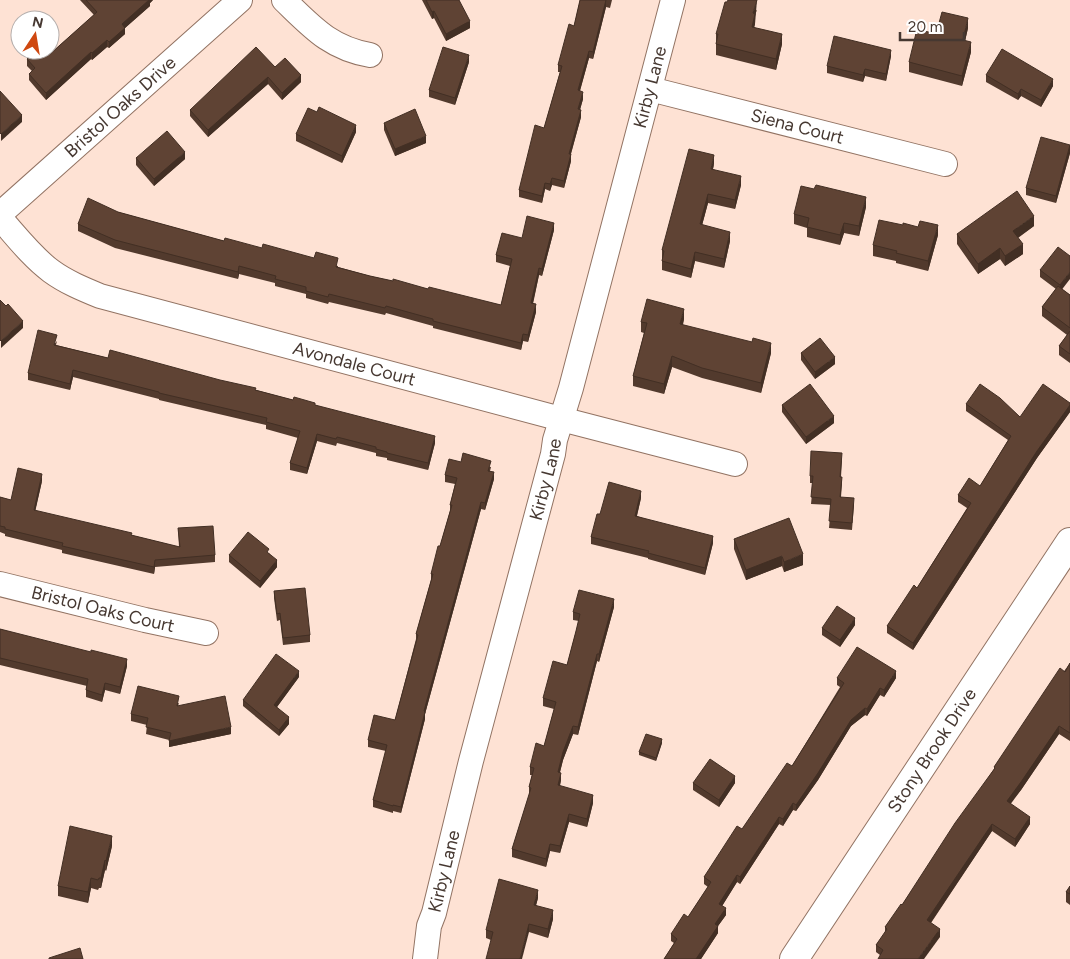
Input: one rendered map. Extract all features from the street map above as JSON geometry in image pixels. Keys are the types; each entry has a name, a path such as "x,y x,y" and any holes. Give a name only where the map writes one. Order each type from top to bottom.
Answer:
{"street":[{"name":"Bristol Oaks Drive","path":"0,214 240,0"},
{"path":"284,0 316,31 332,42 358,53 370,55"},
{"name":"Kirby Lane","path":"426,959 430,926 471,761 673,0"},
{"name":"Siena Court","path":"650,89 945,164"},
{"name":"Avondale Court","path":"0,218 34,256 51,271 79,288 100,296 735,464"},
{"name":"Stony Brook Drive","path":"794,959 1070,542"},
{"name":"Bristol Oaks Court","path":"0,584 206,633"}],"building":[{"path":"86,0 149,0 122,24 125,28 109,42 107,40 91,52 46,93 29,74 35,68 28,60 60,60 60,45 97,12"},
{"path":"426,0 459,0 470,21 446,34"},
{"path":"580,0 606,0 593,52 589,51 578,90 583,92 578,109 581,110 564,181 552,178 550,184 545,183 542,196 519,190 535,125 544,128 562,66 558,65 569,24 574,26"},
{"path":"728,0 757,0 753,13 755,14 752,27 782,34 776,59 716,44 718,34 716,34 725,2"},
{"path":"942,12 968,18 963,40 971,42 962,76 909,62 917,29 936,34"},
{"path":"834,36 891,50 886,74 865,69 863,75 827,66"},
{"path":"256,47 275,67 285,58 301,75 282,93 268,77 208,130 190,110"},
{"path":"443,47 469,55 455,98 429,90"},
{"path":"1002,49 1053,79 1041,100 1021,89 1018,94 986,75"},
{"path":"0,91 22,115 1,134 0,133"},
{"path":"319,107 356,125 342,156 296,134 308,108 317,112"},
{"path":"415,109 426,136 395,149 384,123"},
{"path":"167,131 185,152 154,179 136,158"},
{"path":"1041,137 1070,145 1056,196 1026,188"},
{"path":"689,149 714,155 711,169 741,176 735,200 708,194 700,224 730,232 724,259 695,252 691,269 662,261 664,251 662,250"},
{"path":"816,185 866,197 859,226 844,223 840,235 807,227 809,218 794,214 801,186 814,189"},
{"path":"1017,191 1034,216 1013,231 1023,244 1005,256 1000,248 978,264 957,234"},
{"path":"88,198 118,212 224,241 225,238 262,248 263,244 314,258 316,252 338,258 336,267 501,305 512,259 496,255 502,233 522,238 527,216 554,223 542,269 539,268 531,303 536,304 528,335 523,334 521,343 433,321 433,319 386,306 385,308 329,294 328,297 306,291 306,287 275,279 276,276 239,266 238,272 115,240 78,224"},
{"path":"879,220 918,227 920,221 938,225 928,261 873,245"},
{"path":"1058,247 1070,256 1070,272 1060,285 1040,270"},
{"path":"1058,286 1070,295 1070,328 1042,307"},
{"path":"647,299 684,309 680,324 752,342 753,338 771,343 761,383 702,368 672,356 664,384 633,376 647,323 641,322"},
{"path":"0,300 6,306 8,304 23,321 1,341 0,340"},
{"path":"38,330 57,335 54,345 108,358 110,350 256,388 255,390 293,400 294,397 315,403 315,405 435,436 428,463 387,453 376,449 376,447 317,434 307,468 290,463 300,431 266,422 267,418 159,393 73,370 70,384 28,373"},
{"path":"1070,331 1070,354 1059,346"},
{"path":"820,338 835,357 815,372 801,353"},
{"path":"810,384 834,416 806,437 782,405"},
{"path":"980,384 1000,398 1020,417 1043,384 1070,403 1070,405 1037,451 913,643 887,626 914,585 917,588 971,503 958,495 969,478 980,486 1011,436 966,404"},
{"path":"811,451 842,453 840,497 854,498 852,523 829,521 831,499 811,497 813,476 810,476"},
{"path":"463,453 491,461 488,471 494,472 485,503 481,502 424,711 401,807 393,806 373,800 387,745 368,740 374,715 395,720 418,635 416,634 433,574 431,574 438,546 440,546 452,505 450,505 457,478 445,475 449,459 461,462"},
{"path":"18,468 42,474 34,510 132,533 131,535 180,547 178,528 213,526 215,555 155,560 154,567 62,546 63,543 5,529 5,527 0,526 0,497 11,500"},
{"path":"609,482 641,491 635,516 713,536 705,568 648,553 649,551 591,537"},
{"path":"789,518 803,554 784,562 782,556 746,570 734,539"},
{"path":"248,532 269,549 267,552 277,560 260,581 229,555"},
{"path":"305,588 310,635 283,638 280,613 277,614 274,591"},
{"path":"579,590 614,599 578,727 573,726 558,772 561,773 558,785 593,795 587,819 569,814 560,846 550,844 546,859 512,849 531,788 529,787 534,768 530,767 536,743 544,746 556,702 543,698 553,661 567,665 580,614 573,612"},
{"path":"837,606 855,618 840,640 822,628"},
{"path":"0,629 127,659 120,687 105,683 102,695 86,690 88,679 0,658"},
{"path":"857,647 896,671 884,690 880,688 867,709 865,708 851,720 796,805 793,803 783,819 779,817 740,877 737,875 719,904 726,908 715,924 718,926 696,959 664,959 677,939 671,934 684,914 688,917 711,882 704,877 737,826 742,829 787,763 792,766 844,683 837,678"},
{"path":"276,654 299,671 274,705 289,717 279,730 243,700"},
{"path":"1070,663 1070,733 1059,726 1007,801 1030,817 1015,839 992,824 927,920 940,929 918,959 878,959 883,950 876,945 887,929 885,927 902,905 955,823 995,768 1060,668 1065,672"},
{"path":"138,686 179,696 177,706 225,696 231,727 169,741 171,733 146,727 148,718 131,714"},
{"path":"646,734 662,739 656,758 639,752"},
{"path":"710,759 735,776 719,800 693,783"},
{"path":"70,826 112,836 101,878 98,880 91,878 88,892 58,886"},
{"path":"499,879 538,890 534,905 553,910 548,929 529,924 520,959 486,959 493,932 486,930"},
{"path":"1070,886 1070,894 1066,892"},
{"path":"80,948 83,959 49,959 49,958"}]}
